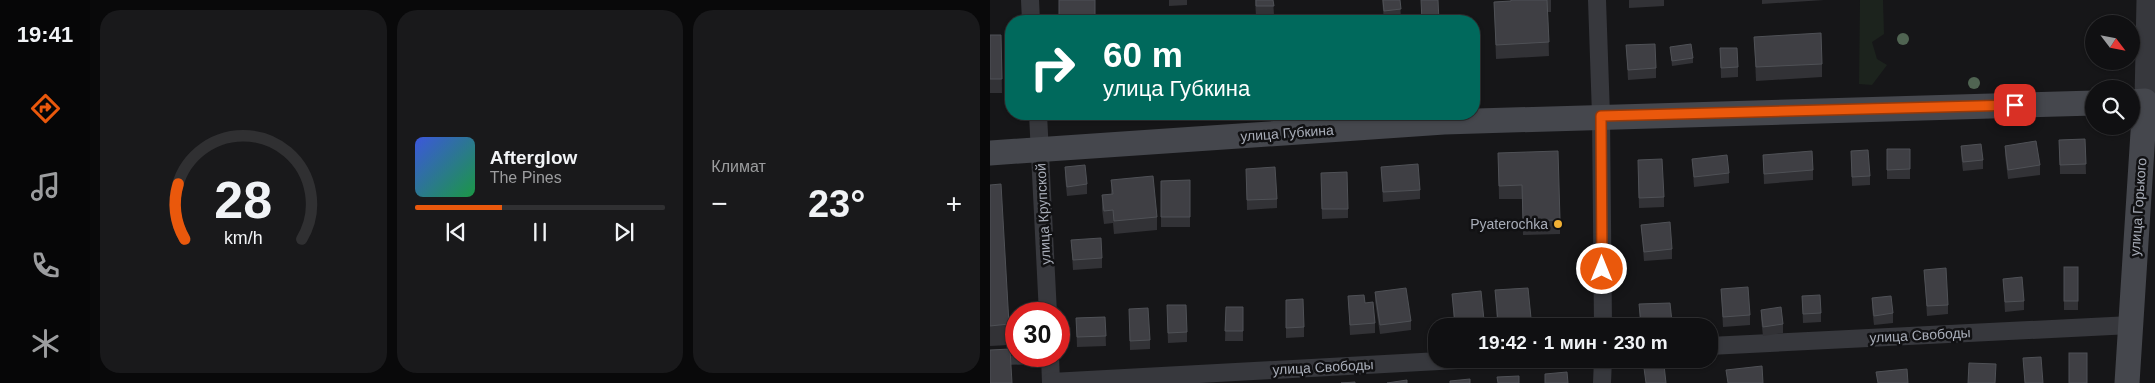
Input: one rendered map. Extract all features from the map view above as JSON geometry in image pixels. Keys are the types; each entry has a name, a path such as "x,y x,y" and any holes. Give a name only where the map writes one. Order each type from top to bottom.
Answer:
{"main road":[{"name":"улица Губкина","path":"990,153 1444,122 2085,103"},
{"name":"улица Горького","path":"2127,383 2131,325 2146,206 2140,128"}],"street":[{"path":"1030,0 1031,15"},
{"path":"1597,0 1601,116 1603,318"},
{"name":"улица Горького","path":"2140,87 2150,10"},
{"name":"улица Крупской","path":"1038,120 1047,302"},
{"name":"улица Свободы","path":"1718,346 2131,325"},
{"name":"улица Свободы","path":"1051,383 1428,362"},
{"path":"1050,367 1051,383"},
{"path":"1602,383 1603,368"}],"lane":[{"path":"990,361 1005,360"}],"shaded area":[{"path":"1860,0 1883,0 1884,34 1872,42 1877,59 1887,65 1872,85 1859,84"}],"building":[{"path":"1059,0 1095,0 1095,15 1059,15"},
{"path":"1256,0 1273,0 1274,6 1256,6"},
{"path":"1383,0 1400,0 1401,9 1384,11"},
{"path":"1421,0 1438,0 1439,15 1422,15"},
{"path":"1547,0 1549,42 1496,45 1494,2"},
{"path":"1821,33 1822,64 1756,67 1754,37"},
{"path":"990,35 1001,35 1002,79 990,79"},
{"path":"1655,44 1656,68 1628,70 1626,45"},
{"path":"1691,44 1693,58 1672,61 1670,47"},
{"path":"1720,48 1737,48 1738,67 1721,68"},
{"path":"2085,139 2086,164 2060,165 2059,140"},
{"path":"2036,141 2040,165 2008,170 2005,146"},
{"path":"1981,144 1983,160 1963,162 1961,146"},
{"path":"1887,149 1910,149 1910,169 1887,170"},
{"path":"1868,150 1870,176 1852,177 1851,151"},
{"path":"1558,151 1560,220 1523,221 1522,185 1499,186 1498,153"},
{"path":"1812,151 1813,170 1764,174 1763,155"},
{"path":"1727,155 1729,173 1694,177 1692,159"},
{"path":"1662,159 1664,197 1639,198 1638,160"},
{"path":"1418,164 1420,190 1383,192 1381,167"},
{"path":"1085,165 1087,184 1067,187 1065,167"},
{"path":"1275,167 1277,199 1247,200 1246,169"},
{"path":"1347,172 1348,209 1322,209 1321,173"},
{"path":"1153,176 1157,217 1114,221 1113,210 1104,211 1102,195 1113,194 1111,180"},
{"path":"1190,180 1190,217 1161,217 1161,181"},
{"path":"1001,184 1008,302 1005,302 1005,324 990,326 990,185"},
{"path":"1670,222 1672,249 1644,252 1641,225"},
{"path":"1101,238 1102,258 1073,260 1071,240"},
{"path":"2064,267 2078,267 2078,301 2064,301"},
{"path":"1946,268 1948,305 1927,306 1924,270"},
{"path":"2022,277 2024,301 2005,302 2003,279"},
{"path":"1748,287 1750,315 1723,317 1721,289"},
{"path":"1406,288 1411,321 1380,325 1375,292"},
{"path":"1528,288 1531,318 1498,318 1495,290"},
{"path":"1481,291 1484,318 1454,318 1452,294"},
{"path":"1364,295 1365,303 1373,302 1375,323 1350,325 1348,296"},
{"path":"1820,295 1821,313 1803,314 1802,296"},
{"path":"1891,296 1893,313 1874,316 1872,298"},
{"path":"1303,299 1304,327 1286,328 1286,300"},
{"path":"1670,303 1672,318 1640,318 1639,304"},
{"path":"1167,305 1186,305 1187,332 1168,333"},
{"path":"1226,307 1243,307 1243,331 1225,331"},
{"path":"1781,307 1783,324 1763,327 1761,310"},
{"path":"1148,308 1150,340 1130,341 1129,309"},
{"path":"1105,317 1106,336 1077,337 1076,318"},
{"path":"1005,349 1005,367 1011,367 1012,383 990,383 990,350"},
{"path":"2069,353 2087,353 2087,383 2069,383"},
{"path":"2041,357 2043,383 2025,383 2023,358"},
{"path":"1969,363 1996,364 1995,383 1968,383"},
{"path":"1762,366 1763,383 1728,383 1726,370"},
{"path":"1644,368 1664,368 1666,383 1646,383"},
{"path":"1907,369 1908,383 1878,383 1876,372"},
{"path":"1567,372 1568,383 1545,383 1545,374"},
{"path":"1519,376 1519,383 1498,383 1497,377"},
{"path":"1470,379 1470,383 1450,383 1450,381"},
{"path":"1407,380 1407,383 1387,383"}],"place":[{"name":"Pyaterochka","path":"1558,224"}],"route":[{"path":"1602,269 1601,116 2015,105"}]}
